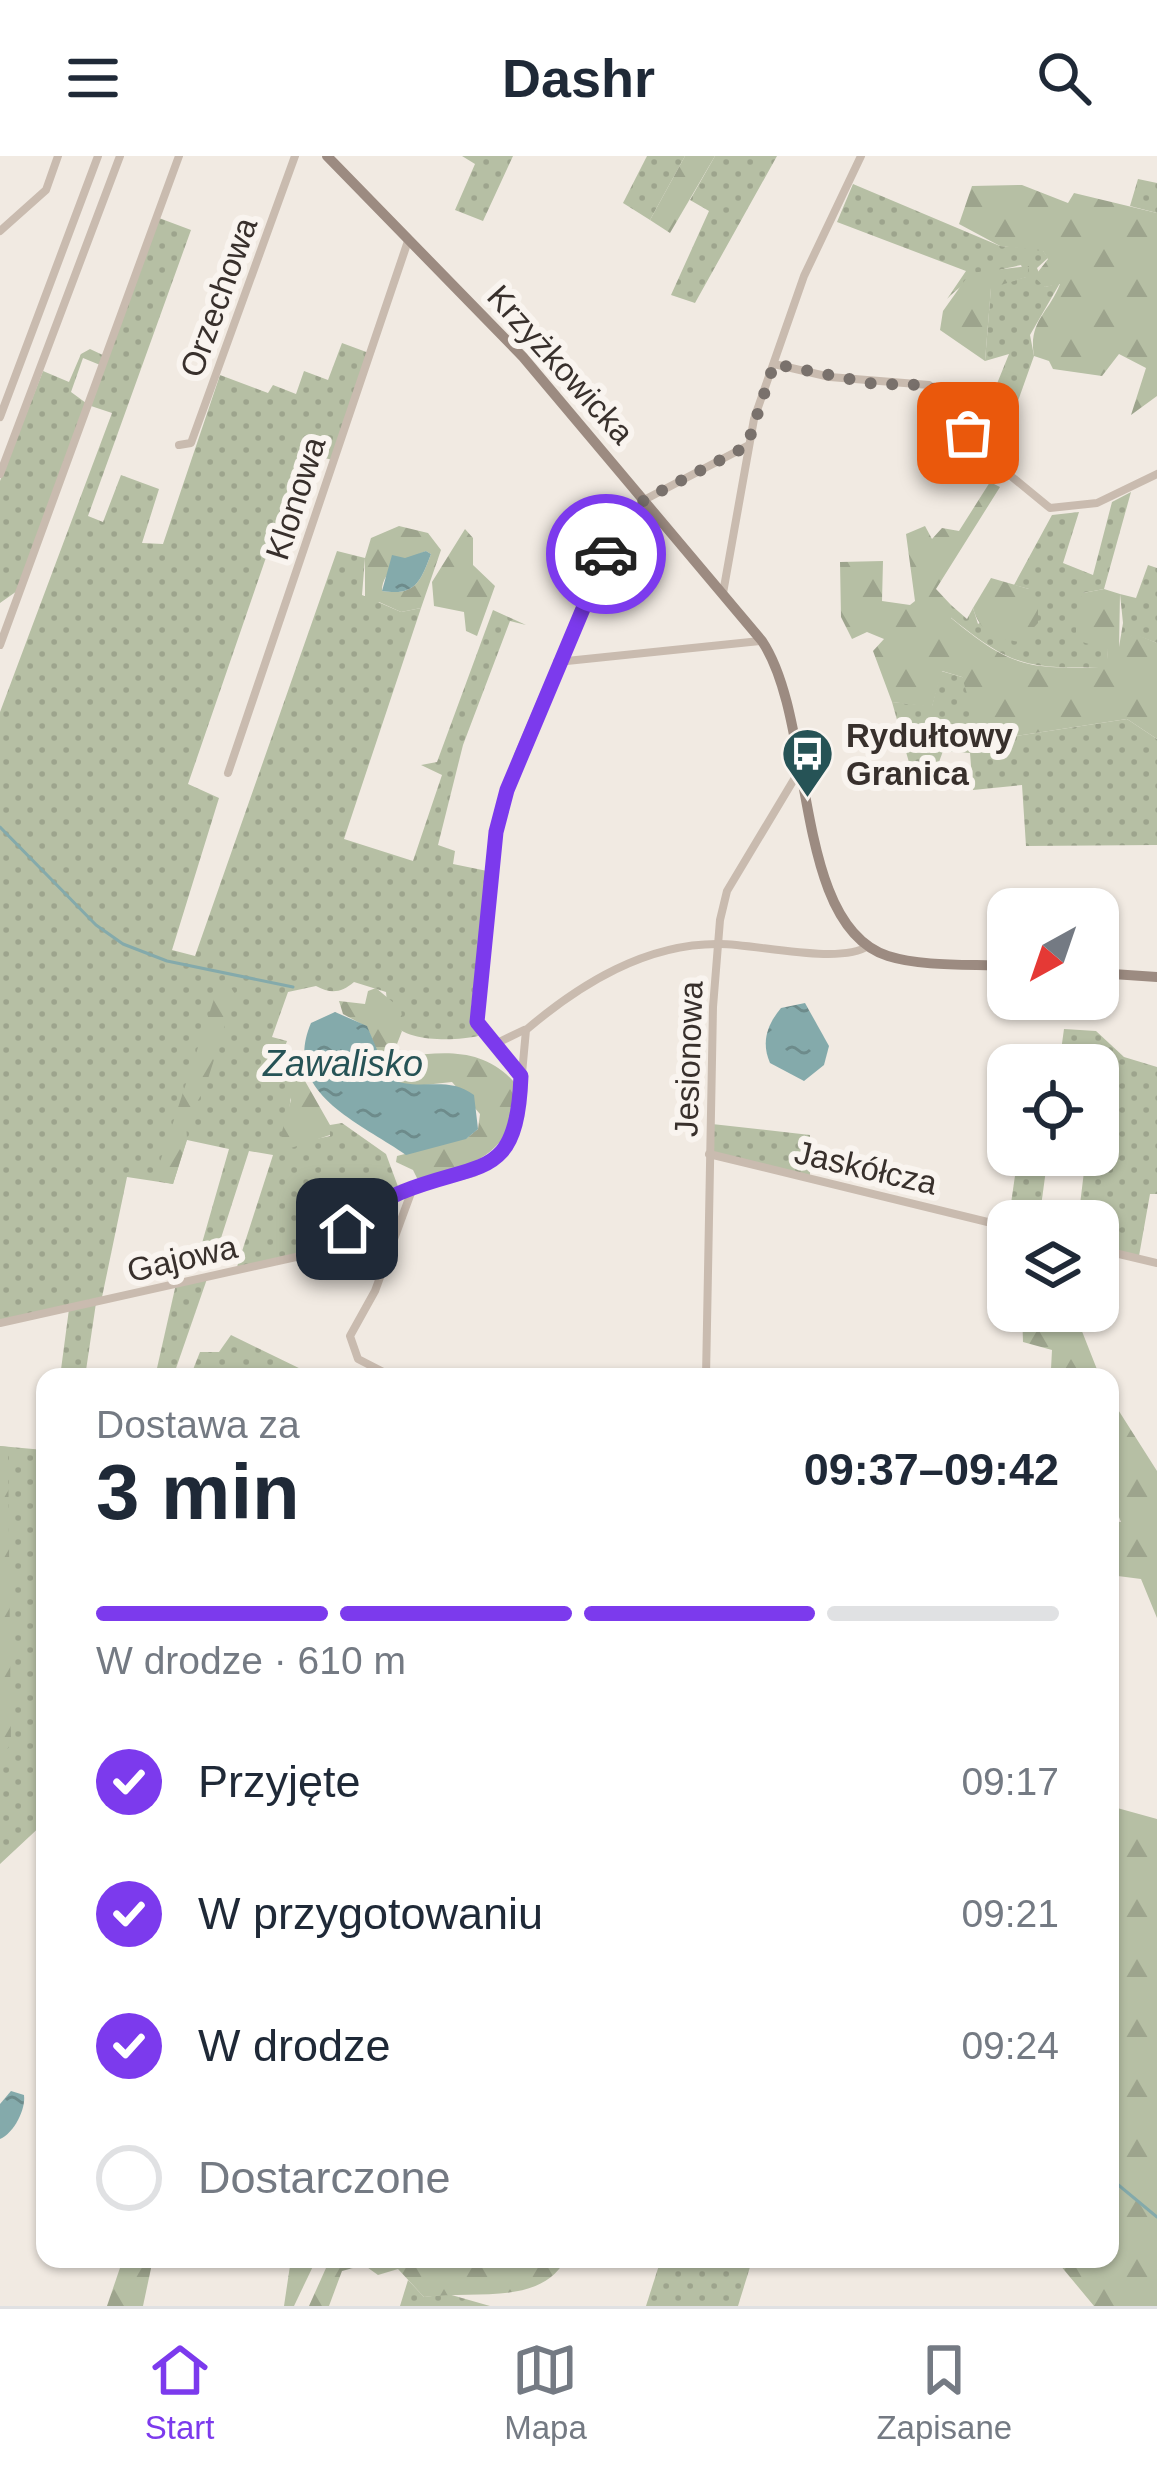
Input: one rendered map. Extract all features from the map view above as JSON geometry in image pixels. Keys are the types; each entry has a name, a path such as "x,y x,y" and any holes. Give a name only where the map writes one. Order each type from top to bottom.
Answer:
{"street":[{"path":"0,231 46,190 58,156"},
{"path":"0,417 98,156"},
{"path":"0,474 120,156"},
{"path":"0,644 179,156"},
{"name":"Orzechowa","path":"179,445 191,443 296,156"},
{"name":"Krzyżkowicka","path":"327,156 523,357 762,641 787,689 826,890 839,916 868,946"},
{"path":"723,594 747,446 804,276 861,156"},
{"name":"Klonowa","path":"228,772 409,240"},
{"path":"774,364 875,384 929,385 954,404 984,454 1050,508 1097,503 1157,474"},
{"path":"521,1076 477,1022 496,832 518,755 598,567 644,500 747,446"},
{"path":"557,662 762,641"},
{"name":"Jesionowa","path":"706,1368 716,944 727,891 803,765"},
{"path":"493,1045 526,1030 597,977 677,950 716,944 846,954 868,946 890,957 987,964"},
{"path":"1119,974 1157,977"},
{"name":"Gajowa","path":"0,1323 305,1255 412,1190 474,1173 498,1156 517,1128 526,1030"},
{"name":"Jaskółcza","path":"711,1155 987,1222"},
{"path":"376,1368 358,1359 350,1336 375,1291 412,1190"},
{"path":"1119,1254 1157,1263"}],"green space":[{"path":"462,156 513,156 483,221 455,210 475,164"},
{"path":"647,156 685,156 650,220 623,203"},
{"path":"685,156 715,156 670,233 650,220"},
{"path":"715,156 777,156 695,303 671,295 709,211 690,200"},
{"path":"1138,179 1157,183 1157,213 1130,206"},
{"path":"853,184 1000,246 1042,249 1048,258 1037,268 1045,287 1060,283 1030,335 1034,356 997,460 975,438 1009,354 985,361 991,287 1026,277 1021,265 972,280 947,299 966,271 837,222"},
{"path":"1022,185 1068,203 1074,193 1157,213 1157,396 1131,415 1146,368 1119,354 1102,376 1053,369 1049,361 1034,356 1037,325 1060,284 1045,287 1034,277 1048,259 1043,251 1000,246 959,224 972,186"},
{"path":"159,218 191,230 88,516 103,522 121,475 159,489 142,543 163,544 220,375 268,393 273,385 296,394 304,371 328,380 342,343 369,353 333,460 302,453 188,784 219,798 172,950 195,956 337,551 365,558 362,595 401,612 421,608 344,839 413,861 442,775 421,765 437,762 493,610 526,625 510,621 463,745 438,845 455,851 453,864 492,872 471,1008 478,1036 445,1039 408,1034 390,1019 386,992 354,982 336,991 316,986 288,992 272,1037 287,1041 282,1055 295,1056 301,1074 293,1074 289,1113 306,1141 330,1136 330,1125 342,1123 386,1154 400,1192 305,1255 236,1270 273,1155 249,1151 212,1266 194,1271 229,1149 187,1140 173,1184 127,1177 101,1302 96,1303 86,1368 61,1368 69,1309 0,1323 0,712 112,413 91,406 105,367 83,358 71,392 86,403 17,591 0,603 0,481 43,371 69,382 81,354 90,349 107,357"},
{"path":"1029,266 1027,277 991,288 985,361 940,330 943,311 970,273"},
{"path":"990,482 1000,487 936,589 951,605 951,618 990,647 1022,662 1106,668 1108,650 1076,640 1076,611 1083,593 1104,589 1120,594 1119,650 1133,633 1157,643 1157,739 1127,719 1009,737 971,707 962,677 942,671 932,707 892,702 873,651 884,639 867,632 852,639 841,617 840,562 883,561 882,601 910,605 915,601 906,534 925,526 932,539 942,528 959,531"},
{"path":"1131,492 1104,589 1083,593 1108,650 1107,668 1022,661 989,646 949,616 951,605 967,619 973,608 978,624 1029,589 1014,585 1052,515 1079,512 1063,563 1093,575 1112,502"},
{"path":"399,526 428,533 441,550 421,608 401,612 379,602 365,606 365,558 371,538","holes":["426,551 431,554 415,585 382,591 386,576 397,565"]},
{"path":"465,529 473,538 473,565 495,586 477,636 466,631 464,612 434,606 432,582"},
{"path":"1148,565 1157,568 1157,643 1133,634 1118,653 1123,623 1120,594 1136,598"},
{"path":"991,578 1029,589 1038,603 1038,623 1020,642 990,633 976,616 973,608"},
{"path":"941,671 962,677 1009,737 1127,719 1157,739 1157,845 1026,846 1022,785 973,790 970,753 943,751 939,762 910,766 892,702 932,706"},
{"path":"226,980 235,994 205,1088 186,1122 187,1139 173,1184 154,1180 220,981"},
{"path":"376,988 401,1009 402,1017 392,1021 402,1031 397,1044 404,1057 463,1054 490,1063 514,1082 510,1124 490,1152 419,1182 413,1170 396,1162 397,1156 467,1138 478,1129 480,1114 452,1082 406,1087 388,1078 367,1027 343,1014 339,1001 365,1004 368,991"},
{"path":"1064,1029 1096,1031 1110,1044 1062,1044"},
{"path":"1119,1052 1157,1067 1157,1194 1150,1194 1139,1256 1119,1251 1119,1200 1081,1200 1083,1176 1119,1176"},
{"path":"301,1074 330,1125 330,1135 291,1148 281,1135 291,1100 284,1081"},
{"path":"712,1124 810,1135 810,1176 713,1152"},
{"path":"1015,1176 1045,1176 1042,1200 1011,1200"},
{"path":"208,1276 176,1368 157,1368 176,1284"},
{"path":"1023,1332 1082,1332 1096,1368 1051,1368 1052,1350 1023,1342"},
{"path":"231,1335 299,1368 194,1368 200,1352 219,1352"},
{"path":"1119,1411 1157,1471 1157,1618 1141,1579 1119,1576"},
{"path":"0,1446 36,1449 36,1830 0,1864"},
{"path":"0,1446 8,1447 11,1744 0,1758"},
{"path":"1119,1808 1157,1819 1157,2306 1094,2306 1062,2268 1119,2268"},
{"path":"120,2268 151,2268 143,2306 107,2306"},
{"path":"290,2268 312,2268 294,2306 284,2306"},
{"path":"326,2268 353,2268 342,2271 329,2306 309,2306"},
{"path":"368,2268 559,2268 524,2290 424,2297 398,2269 378,2275"},
{"path":"658,2268 750,2268 738,2306 646,2306"},
{"path":"408,2280 424,2297 448,2294 490,2306 400,2306"}],"water":[{"path":"426,551 431,554 415,585 382,591 392,555 405,558"},
{"path":"805,1003 829,1046 824,1065 804,1081 770,1063 766,1041 781,1008"},
{"name":"Zawalisko","path":"335,1012 367,1026 389,1078 453,1086 474,1095 478,1129 466,1139 406,1155 347,1117 315,1087 307,1069 305,1047 311,1023"},
{"path":"11,2091 24,2095 23,2107 14,2126 0,2139 0,2104"}],"waterway":[{"path":"0,827 96,925 123,944 167,961 293,987"},
{"path":"1119,2185 1157,2217"}],"way so far":[{"path":"606,554 644,500 747,446 774,364 875,384 916,381 929,385 954,404 968,433"}],"place":[{"name":"Rydułtowy Granica","path":"807,800"}],"route":[{"path":"347,1229 400,1192 474,1173 498,1156 517,1128 521,1076 508,1056 481,1033 477,1022 496,832 518,755 606,554"}]}
